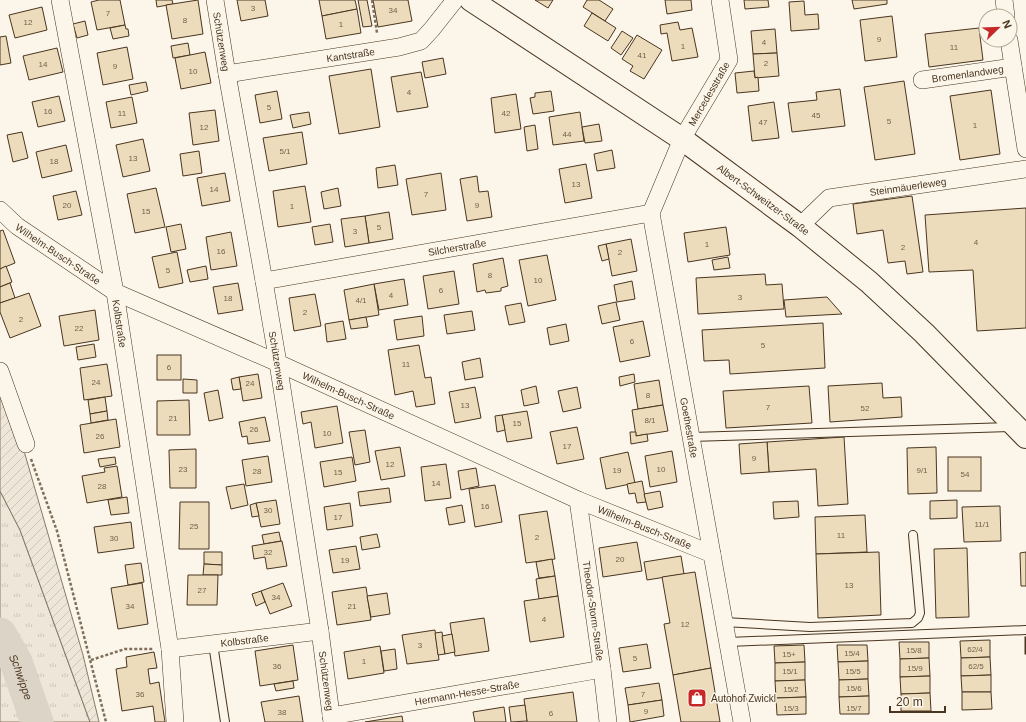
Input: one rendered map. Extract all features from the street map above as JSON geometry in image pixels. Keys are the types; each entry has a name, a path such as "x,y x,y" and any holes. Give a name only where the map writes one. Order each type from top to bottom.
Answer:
{"street":[{"name":"Kolbstraße","path":"60,0 115,292 170,649 175,722"},
{"name":"Schützenweg","path":"215,0 278,363 320,631 332,719"},
{"name":"Kantstraße","path":"227,74 399,47 421,41 455,0"},
{"name":"Albert-Schweitzer-Straße","path":"471,0 682,139 800,226 869,282 924,333 1021,432"},
{"name":"Mercedesstraße","path":"682,139 730,60 720,0"},
{"name":"Bromenlandweg","path":"1011,48 1026,149"},
{"name":"Bromenlandweg","path":"922,80 1013,67"},
{"path":"651,213 682,139"},
{"name":"Steinmäuerleweg","path":"800,226 829,198 1026,170"},
{"name":"Wilhelm-Busch-Straße","path":"0,210 17,226 115,292 278,363 578,500 712,554"},
{"name":"Silcherstraße","path":"264,281 651,213"},
{"name":"Goethestraße","path":"651,213 742,722"},
{"path":"0,371 26,444"},
{"name":"Theodor-Storm-Straße","path":"578,500 602,668 608,722"},
{"name":"Kolbstraße","path":"170,649 320,631"},
{"name":"Hermann-Hesse-Straße","path":"332,719 602,668"}],"lane":[{"path":"691,437 1021,432"},
{"path":"724,622 810,627 912,623 918,618 920,613 913,534"},
{"path":"728,642 1026,630"},
{"path":"213,644 225,722"}],"path":[{"path":"372,0 379,50"},
{"path":"26,444 57,531 106,722"},
{"path":"91,660 125,649 170,649"}],"green space":[{"path":"0,394 22,444 83,655 99,722 90,722 20,530 0,491"},
{"path":"0,491 20,530 90,722 0,722"}],"building":[{"path":"99,0 120,0 125,25 97,30 91,2"},
{"path":"156,0 172,0 173,4 157,7"},
{"path":"198,0 203,34 172,39 166,5"},
{"path":"237,0 265,0 268,16 241,21"},
{"path":"319,0 355,0 357,9 322,16"},
{"path":"358,0 367,0 372,26 363,27"},
{"path":"373,0 408,0 412,21 378,27"},
{"path":"535,0 553,0 548,8"},
{"path":"587,0 599,0 613,9 605,21 583,7"},
{"path":"665,0 691,0 692,10 667,14"},
{"path":"744,0 768,0 769,7 745,9"},
{"path":"852,0 887,0 887,4 854,9"},
{"path":"804,1 805,15 818,14 819,29 791,31 789,2"},
{"path":"42,7 47,30 15,38 9,15"},
{"path":"357,9 361,33 326,39 322,16"},
{"path":"592,13 616,28 608,41 584,26"},
{"path":"892,16 897,57 865,61 860,20"},
{"path":"85,21 88,35 77,38 73,24"},
{"path":"678,22 680,30 692,28 698,57 672,61 667,33 661,34 660,25"},
{"path":"125,25 126,29 128,29 129,36 113,39 110,28"},
{"path":"978,28 978,48 982,48 983,60 929,67 925,34"},
{"path":"775,29 777,53 753,54 751,31"},
{"path":"622,31 633,38 621,55 611,48"},
{"path":"637,35 662,50 644,79 630,71 633,66 622,59"},
{"path":"6,36 11,63 0,65 0,37"},
{"path":"188,43 190,55 173,58 171,46"},
{"path":"127,47 133,79 103,85 97,53"},
{"path":"57,48 63,72 29,80 23,56"},
{"path":"205,52 211,83 181,89 175,58"},
{"path":"777,53 779,76 755,78 753,54"},
{"path":"443,58 446,74 425,78 422,62"},
{"path":"371,69 380,127 339,134 329,76"},
{"path":"754,71 755,78 758,77 759,91 737,93 735,73"},
{"path":"421,72 428,107 397,112 391,77"},
{"path":"904,81 915,154 875,160 864,87"},
{"path":"146,82 148,91 131,95 129,85"},
{"path":"840,89 845,126 792,132 788,103 817,100 816,92"},
{"path":"991,90 1000,154 960,160 950,96"},
{"path":"277,91 282,119 260,123 255,95"},
{"path":"551,91 554,111 533,114 530,98 535,97 535,93"},
{"path":"516,94 521,129 495,133 491,98"},
{"path":"59,96 65,121 38,127 32,102"},
{"path":"132,97 137,123 111,128 106,102"},
{"path":"774,102 779,138 752,141 748,106"},
{"path":"215,110 219,141 193,145 189,113"},
{"path":"309,112 311,124 293,128 290,115"},
{"path":"580,112 584,141 553,145 549,117"},
{"path":"599,124 602,141 585,143 582,127"},
{"path":"535,125 538,149 527,151 524,127"},
{"path":"22,132 28,158 13,162 7,135"},
{"path":"302,132 307,164 269,171 263,138"},
{"path":"143,139 150,171 123,177 116,145"},
{"path":"66,145 72,171 42,178 36,152"},
{"path":"612,150 615,168 597,171 594,154"},
{"path":"199,151 202,173 183,176 180,154"},
{"path":"586,164 592,198 565,203 559,169"},
{"path":"395,165 398,185 378,188 376,168"},
{"path":"225,173 230,201 202,206 197,178"},
{"path":"441,173 446,210 412,215 406,179"},
{"path":"477,176 479,192 488,191 492,217 467,221 460,179"},
{"path":"305,186 311,222 278,227 273,191"},
{"path":"156,188 165,227 135,233 127,194"},
{"path":"338,188 341,206 324,209 321,192"},
{"path":"76,191 82,215 58,220 53,196"},
{"path":"912,196 923,272 907,274 905,261 888,263 883,230 857,234 853,204"},
{"path":"1026,208 1026,328 977,331 973,270 929,272 925,215"},
{"path":"389,212 393,239 369,243 365,216"},
{"path":"365,216 369,243 345,247 341,219"},
{"path":"181,224 186,249 171,252 166,227"},
{"path":"330,224 333,242 315,245 312,227"},
{"path":"726,227 730,255 688,262 684,233"},
{"path":"3,230 15,263 0,269 0,231"},
{"path":"231,232 237,266 211,270 206,237"},
{"path":"631,239 637,271 612,276 606,244"},
{"path":"606,244 609,259 602,261 598,246"},
{"path":"177,252 183,283 159,288 152,257"},
{"path":"547,255 556,300 528,306 519,260"},
{"path":"728,257 730,268 714,270 712,260"},
{"path":"503,258 508,286 501,288 501,291 486,293 485,290 477,292 473,264"},
{"path":"6,266 12,282 0,287 0,269"},
{"path":"206,266 208,279 190,282 187,270"},
{"path":"454,271 459,304 428,309 423,276"},
{"path":"765,274 766,285 782,284 784,309 698,314 696,278"},
{"path":"404,279 408,305 379,310 374,284"},
{"path":"632,281 635,299 617,302 614,285"},
{"path":"10,283 15,298 0,303 0,287"},
{"path":"238,283 243,310 218,314 213,287"},
{"path":"374,284 379,315 349,320 344,290"},
{"path":"29,293 41,326 10,338 0,312 0,303"},
{"path":"315,294 321,326 294,331 289,298"},
{"path":"827,297 842,314 786,317 784,300"},
{"path":"616,302 620,320 602,324 598,306"},
{"path":"521,303 525,322 509,325 505,306"},
{"path":"95,310 99,340 64,346 59,316"},
{"path":"472,311 475,330 447,334 444,315"},
{"path":"422,316 424,336 397,340 394,320"},
{"path":"366,317 368,327 351,329 349,320"},
{"path":"343,321 346,339 327,342 325,324"},
{"path":"643,321 650,356 620,362 613,327"},
{"path":"823,323 825,368 730,374 729,360 704,361 702,330"},
{"path":"566,324 569,341 550,345 547,328"},
{"path":"94,344 96,357 78,360 76,347"},
{"path":"419,345 425,378 431,377 435,404 416,407 413,391 395,395 388,350"},
{"path":"157,355 181,355 181,380 157,380"},
{"path":"480,358 483,377 465,380 462,362"},
{"path":"107,364 112,396 84,400 80,368"},
{"path":"258,374 262,398 243,401 239,377"},
{"path":"634,374 635,382 620,386 619,377"},
{"path":"239,377 241,389 233,390 231,379"},
{"path":"183,379 197,380 197,393 183,393"},
{"path":"659,380 663,405 638,409 634,384"},
{"path":"882,383 883,398 901,397 902,417 830,422 828,386"},
{"path":"536,386 539,403 524,406 521,390"},
{"path":"809,386 812,423 726,428 723,391"},
{"path":"475,387 481,418 455,423 449,392"},
{"path":"577,387 581,408 563,412 558,391"},
{"path":"218,390 223,418 209,421 204,393"},
{"path":"105,397 107,411 90,414 88,400"},
{"path":"189,400 190,435 157,435 157,401"},
{"path":"663,405 668,431 636,436 632,410"},
{"path":"337,406 343,443 315,448 311,422 303,424 301,412"},
{"path":"107,411 108,420 91,423 90,414"},
{"path":"527,411 532,438 507,442 502,415"},
{"path":"502,415 505,430 497,432 495,416"},
{"path":"265,417 270,441 248,444 247,436 242,437 239,422"},
{"path":"116,419 120,447 84,453 80,425"},
{"path":"577,427 584,459 557,464 550,432"},
{"path":"365,430 370,462 355,465 349,432"},
{"path":"630,432 636,432 636,436 647,434 648,441 631,444"},
{"path":"844,437 848,504 818,506 816,469 769,472 767,442"},
{"path":"767,442 769,472 741,474 739,444"},
{"path":"400,447 405,476 381,480 375,451"},
{"path":"936,447 937,493 908,494 907,448"},
{"path":"196,449 196,488 170,488 169,450"},
{"path":"672,451 677,482 650,487 645,456"},
{"path":"628,452 635,483 606,489 600,458"},
{"path":"268,456 272,482 246,486 242,460"},
{"path":"115,457 116,464 100,467 98,459"},
{"path":"352,457 356,481 324,487 320,462"},
{"path":"948,457 981,457 981,491 948,491"},
{"path":"446,464 451,498 425,501 421,467"},
{"path":"117,466 122,497 87,503 82,476 105,472 104,468"},
{"path":"476,468 479,486 461,490 458,471"},
{"path":"642,481 646,502 637,503 635,493 629,494 627,484"},
{"path":"244,484 248,505 231,509 226,487"},
{"path":"495,485 502,522 475,527 469,489"},
{"path":"389,488 391,502 360,506 358,492"},
{"path":"660,491 663,507 648,510 644,494"},
{"path":"127,497 129,513 111,515 108,500"},
{"path":"276,500 280,524 261,527 256,503"},
{"path":"957,500 957,518 930,519 930,501"},
{"path":"798,501 799,517 774,519 773,502"},
{"path":"180,502 209,502 209,549 179,549"},
{"path":"256,503 259,516 252,517 250,505"},
{"path":"350,503 353,526 327,530 324,507"},
{"path":"462,505 465,522 449,525 446,508"},
{"path":"1000,506 1001,541 964,542 962,507"},
{"path":"547,511 555,559 526,563 519,515"},
{"path":"865,515 867,552 816,554 815,517"},
{"path":"131,522 134,548 98,553 94,527"},
{"path":"279,532 281,541 264,544 262,535"},
{"path":"377,534 380,547 362,550 360,537"},
{"path":"282,541 287,566 267,569 265,557 254,559 252,546"},
{"path":"637,542 642,571 603,577 599,548"},
{"path":"356,546 360,569 333,573 329,550"},
{"path":"967,548 969,617 936,618 934,549"},
{"path":"204,552 222,552 222,565 204,564"},
{"path":"879,552 881,615 818,618 816,554"},
{"path":"1026,552 1026,586 1021,586 1020,553"},
{"path":"681,556 684,574 647,580 644,562"},
{"path":"552,559 555,576 539,578 536,562"},
{"path":"141,563 144,582 128,585 125,565"},
{"path":"204,564 222,565 222,575 203,575"},
{"path":"695,572 711,668 673,675 664,624 670,623 662,577"},
{"path":"188,575 218,575 217,605 187,605"},
{"path":"555,576 558,596 539,599 536,579"},
{"path":"142,583 148,624 118,629 111,588"},
{"path":"283,583 292,606 270,614 261,591"},
{"path":"366,587 371,620 337,625 332,592"},
{"path":"261,591 265,602 256,606 252,594"},
{"path":"387,593 390,614 371,617 367,596"},
{"path":"558,596 564,637 530,642 524,601"},
{"path":"484,618 489,651 455,656 450,623"},
{"path":"435,630 439,660 407,664 402,635"},
{"path":"442,632 445,654 438,655 435,633"},
{"path":"452,634 455,652 445,654 442,636"},
{"path":"1026,637 1026,654 1025,654"},
{"path":"990,640 990,657 961,658 960,641"},
{"path":"899,642 929,642 929,658 900,659"},
{"path":"647,644 651,668 623,672 619,648"},
{"path":"293,645 298,680 260,686 255,651"},
{"path":"804,645 805,662 775,663 774,646"},
{"path":"837,645 867,645 868,661 838,662"},
{"path":"380,646 384,673 348,679 344,652"},
{"path":"395,649 397,669 384,671 381,651"},
{"path":"154,652 157,668 148,669 150,684 159,682 165,722 155,722 153,706 122,711 116,669 127,667 126,657"},
{"path":"990,657 991,675 961,676 961,658"},
{"path":"929,658 930,676 900,677 900,659"},
{"path":"868,661 868,679 839,680 838,662"},
{"path":"805,662 805,680 775,681 775,663"},
{"name":"Autohof Zwickl","path":"711,668 720,722 681,722 673,675"},
{"path":"991,675 991,692 962,692 961,676"},
{"path":"930,676 930,693 901,694 900,677"},
{"path":"868,679 869,696 839,697 839,680"},
{"path":"805,680 806,697 776,698 775,681"},
{"path":"293,681 294,688 276,691 274,684"},
{"path":"659,683 662,700 628,705 625,688"},
{"path":"573,692 577,722 527,722 524,699"},
{"path":"962,692 991,692 992,709 962,710"},
{"path":"930,693 931,711 901,711 901,694"},
{"path":"299,696 303,722 265,722 261,702"},
{"path":"869,696 869,714 840,714 839,697"},
{"path":"806,697 806,714 777,715 776,698"},
{"path":"662,700 664,716 630,722 628,705"},
{"path":"525,705 527,721 511,722 509,707"},
{"path":"504,707 506,722 475,722 473,712"},
{"path":"402,716 403,722 365,722"}],"waterway":[{"name":"Schwippe","path":"0,634 16,662 37,722"}],"place":[{"name":"Autohof Zwickl","path":"697,698"}]}
